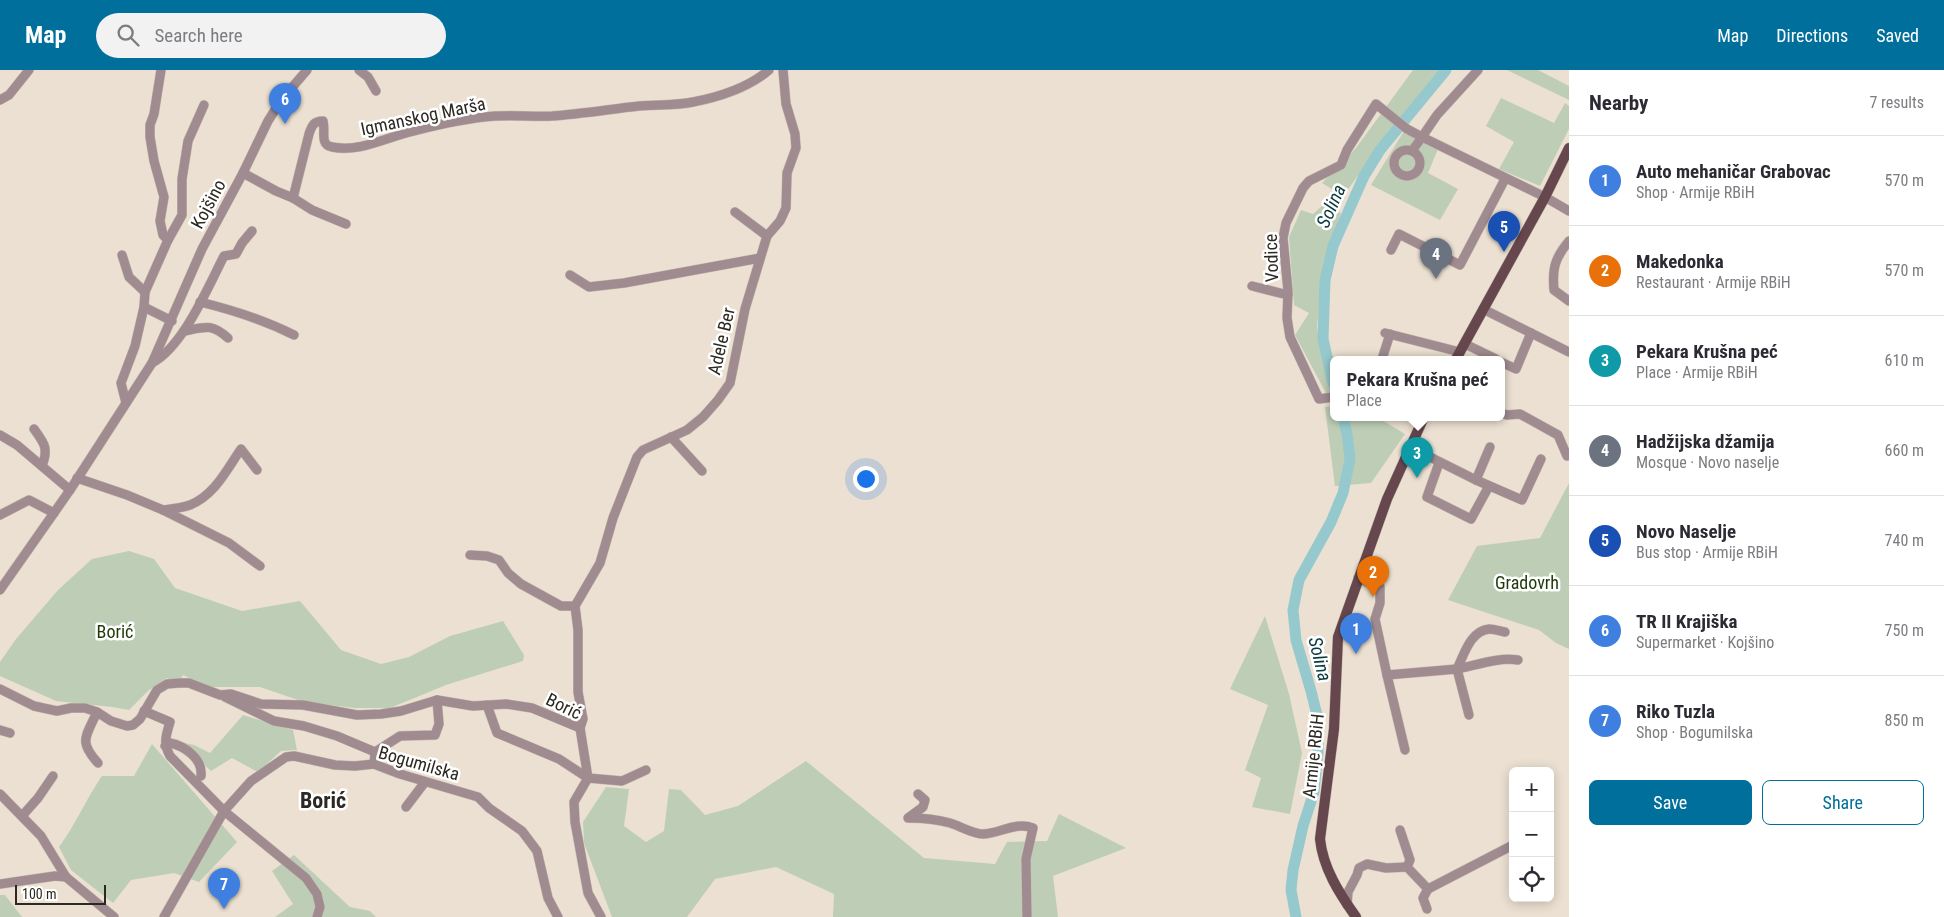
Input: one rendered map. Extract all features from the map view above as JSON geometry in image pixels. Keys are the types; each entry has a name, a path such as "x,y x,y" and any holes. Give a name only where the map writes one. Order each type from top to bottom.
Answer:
{"main road":[{"path":"1460,352 1545,197 1569,148"},
{"name":"Armije RBiH","path":"1356,917 1347,905 1327,868 1322,856 1320,839 1334,729 1338,637 1387,498 1422,421"}],"street":[{"path":"0,100 9,94 29,70"},
{"path":"161,70 154,114 150,125 150,137 157,174 164,197 160,221 163,235 168,240"},
{"name":"Kojšino","path":"0,590 70,490 152,363 202,249 243,173 268,121 282,99 307,70"},
{"path":"359,70 368,76 376,91"},
{"name":"Igmanskog Marša","path":"293,198 309,134 312,125 317,121 324,122 323,138 330,147 359,147 372,145 390,138 443,124 486,117 552,116 646,105 692,103 730,92 760,78 769,70"},
{"name":"Adele Ber","path":"575,606 600,563 613,518 637,457 643,450 687,430 718,400 730,382 745,309 767,236 780,221 786,208 786,173 796,148 795,134 786,104 783,70"},
{"path":"1412,151 1437,116 1478,70"},
{"path":"126,403 121,383 135,346 144,307 145,292 168,240 182,215 182,179 188,142 204,104"},
{"name":"Vodice","path":"1325,398 1290,337 1287,318 1288,295 1283,238 1286,223 1303,188 1309,181 1341,165 1347,150 1376,104 1407,129 1422,137"},
{"path":"1422,137 1545,197 1569,211"},
{"path":"243,173 293,198 312,210 346,224"},
{"path":"1392,250 1399,234 1460,265 1505,179"},
{"path":"735,212 767,236"},
{"name":"Kojšino","path":"152,363 161,359 184,331 224,256 236,254 252,231"},
{"path":"1569,241 1560,252 1552,273 1554,290 1569,301"},
{"path":"122,256 129,277 145,292"},
{"path":"570,275 589,287 624,283 760,258"},
{"name":"Vodice","path":"1252,286 1288,295"},
{"path":"200,302 249,315 294,335"},
{"path":"144,307 172,321"},
{"path":"1483,309 1569,352"},
{"path":"184,331 212,326 228,338"},
{"path":"1505,364 1516,369 1531,333"},
{"path":"1383,356 1387,334 1481,356"},
{"path":"1505,414 1520,414 1558,434 1567,456"},
{"path":"34,429 45,448 46,454 42,466"},
{"path":"0,435 18,445 70,490"},
{"path":"671,438 702,471"},
{"path":"1476,480 1490,447"},
{"path":"1410,448 1488,486 1522,500 1541,459"},
{"path":"163,510 190,505 202,499 222,480 241,449 257,470"},
{"path":"1439,463 1427,497 1471,519 1488,486"},
{"path":"77,478 163,510 229,543 260,566"},
{"path":"0,515 29,500 54,513"},
{"path":"470,555 487,556 499,560 521,584 561,606 575,606 578,630 578,692 583,720 580,728"},
{"path":"1358,578 1380,587 1380,603 1375,619 1405,750"},
{"path":"1469,716 1457,669 1471,640 1480,632 1489,629 1505,632"},
{"path":"1387,676 1457,669 1509,658 1518,660"},
{"name":"Borić","path":"0,689 43,709 57,711 70,708 85,708 97,712 111,721 127,726 133,725 140,720 156,690 167,684 188,683 220,695 231,694 261,704 303,705 357,715 395,712 437,700 473,706 506,704 532,708 580,728 588,778"},
{"path":"220,695 274,720 304,726 337,736 374,752"},
{"path":"374,752 400,736 435,735 438,724 437,700"},
{"path":"487,705 497,733 560,759 588,778 622,781 646,770"},
{"path":"97,712 86,739 87,751 98,764"},
{"path":"144,712 170,722 165,739 170,756 224,811 306,878 317,894 320,907 317,917"},
{"path":"0,730 10,733"},
{"path":"166,746 170,744 184,748 199,764 201,776"},
{"path":"374,752 374,764"},
{"name":"Bogumilska","path":"164,917 224,811 251,781 286,757 294,756 335,765 355,766 374,764 478,797 489,808 522,831 537,851 548,898 558,917"},
{"path":"22,816 38,798 53,776"},
{"path":"588,778 574,802 575,822 588,893 601,917"},
{"path":"406,807 421,791 426,782"},
{"path":"0,794 41,836 66,877 114,917"},
{"path":"918,794 925,800 923,807 908,818 930,818 950,822 983,834 1007,828 1026,826 1032,828 1026,859 1027,917"},
{"path":"1400,830 1410,860 1407,867"},
{"path":"1427,909 1424,898 1428,889 1509,847"},
{"path":"1347,905 1348,892 1358,875 1359,868 1367,864 1386,868 1407,867 1428,889"},
{"path":"0,884 54,876 66,877"}],"green space":[{"path":"1413,70 1443,70 1405,112 1343,196 1322,183 1356,148"},
{"path":"1507,70 1538,70 1569,86 1569,100"},
{"path":"1501,98 1554,123 1565,103 1569,106 1569,129 1540,186 1499,169 1514,142 1486,126"},
{"path":"1404,131 1438,149 1428,173 1458,189 1440,220 1371,185"},
{"path":"1322,206 1341,213 1323,264 1317,327 1330,388 1330,394 1327,395 1295,335 1309,313 1294,305 1289,237 1301,210 1313,214"},
{"path":"1330,406 1330,421 1384,421 1405,434 1371,483 1335,486 1325,407"},
{"name":"Gradovrh","path":"1569,483 1569,649 1556,643 1539,630 1448,600 1477,546 1540,538"},
{"name":"Borić","path":"129,551 154,559 175,588 242,611 300,601 341,650 381,664 409,657 450,636 503,621 524,655 523,661 446,685 390,708 355,708 304,702 260,687 208,687 183,675 179,683 167,678 148,691 129,710 56,701 0,676 0,662 16,639 58,590 92,559"},
{"path":"1265,616 1289,694 1302,753 1290,814 1252,807 1261,778 1245,770 1268,705 1230,689"},
{"path":"243,715 293,730 297,750 281,751 258,772 232,758 211,771 180,742 194,745 210,753"},
{"path":"152,744 237,842 199,882 174,873 131,880 113,903 71,870 59,847 102,776 134,776"},
{"path":"806,761 924,858 995,864 1007,842 1047,841 1059,814 1126,848 1053,876 1058,917 833,917 834,894 776,867 715,879 687,917 612,917 584,843 583,822 606,787 629,789 624,826 646,842 664,831 669,789 681,790 705,815 738,806"},
{"path":"294,855 350,907 370,911 376,917 275,917 293,904 272,871"},
{"path":"0,895 5,895 22,917 0,917"}],"waterway":[{"name":"Solina","path":"1330,370 1323,339 1325,280 1333,246 1364,176 1380,150 1446,70"},
{"name":"Solina","path":"1296,917 1291,890 1293,870 1303,826 1314,792 1318,753 1318,719 1296,640 1293,610 1299,580 1331,522 1343,493 1350,459 1344,421"}],"place":[{"name":"TR II Krajiška","path":"285,124"},
{"name":"Novo Naselje","path":"1504,252"},
{"name":"Hadžijska džamija","path":"1436,279"},
{"name":"Pekara Krušna peć","path":"1417,478"},
{"name":"Makedonka","path":"1373,597"},
{"name":"Auto mehaničar Grabovac","path":"1356,654"},
{"name":"Riko Tuzla","path":"224,909"}],"district":[{"name":"Borić","path":"323,800"}]}
